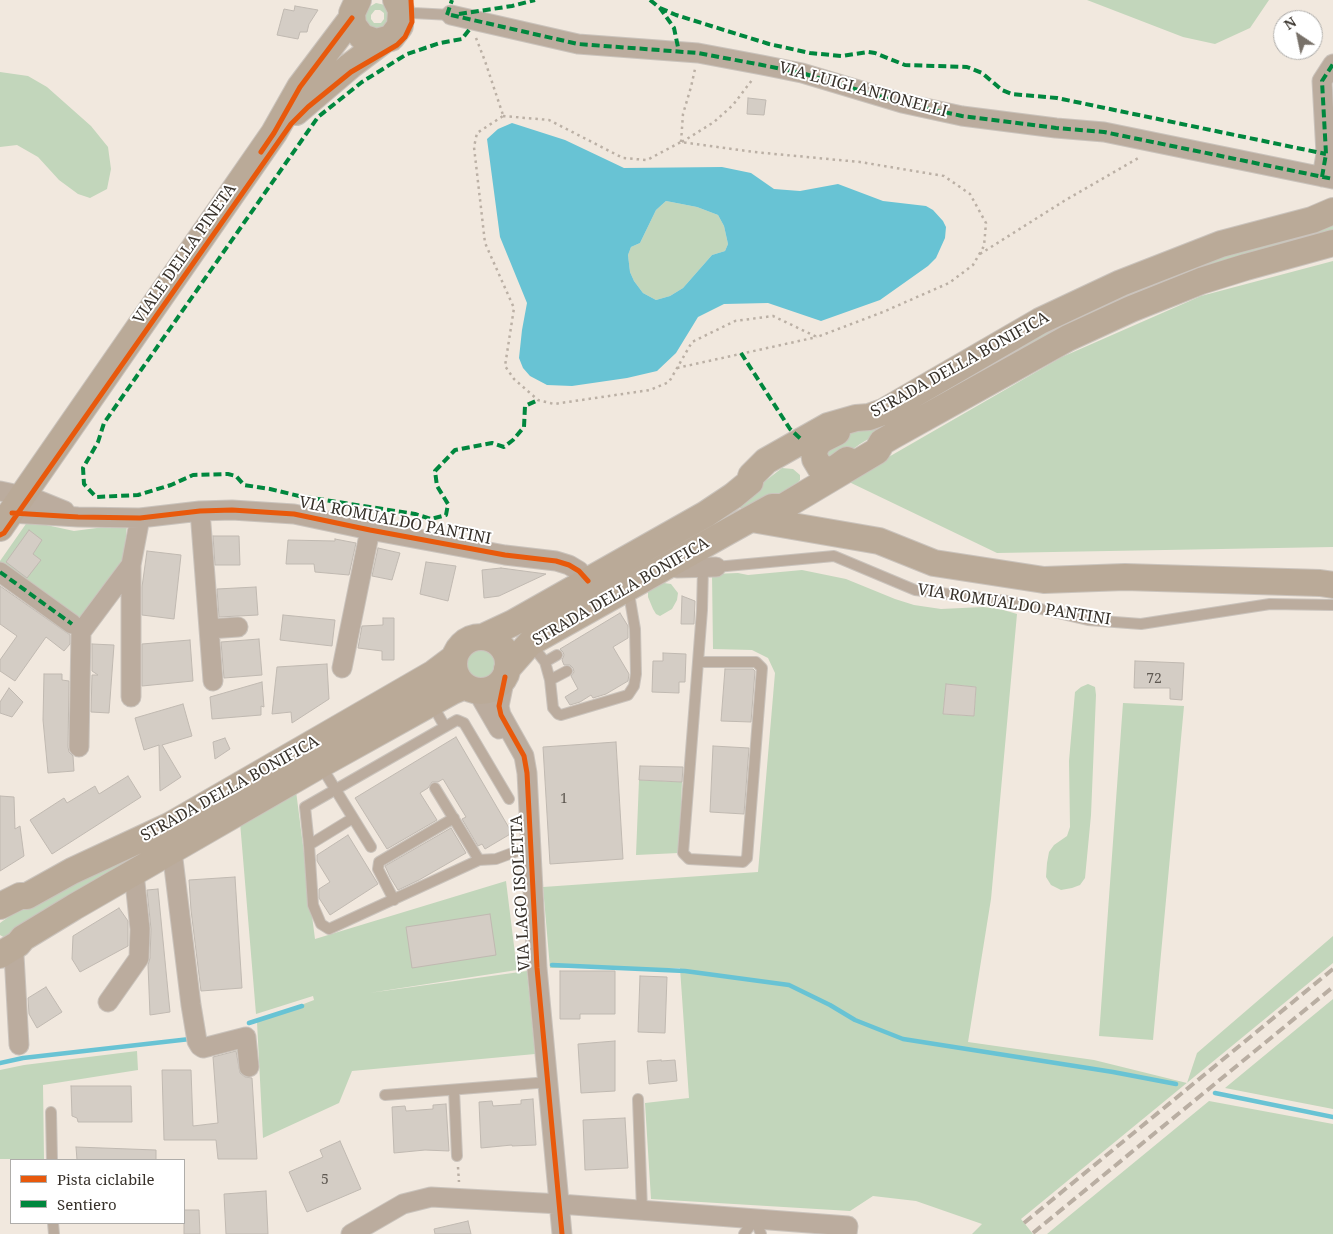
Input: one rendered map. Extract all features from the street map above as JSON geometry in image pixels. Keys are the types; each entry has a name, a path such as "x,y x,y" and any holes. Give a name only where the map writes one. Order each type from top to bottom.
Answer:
{"main road":[{"name":"VIALE DELLA PINETA","path":"274,133 307,101 383,41 391,38 400,26 399,5"},
{"name":"VIALE DELLA PINETA","path":"8,507 274,133 300,86 350,8"},
{"path":"350,8 357,32 369,40 383,41"},
{"name":"STRADA DELLA BONIFICA","path":"482,636 513,623 706,514 750,482 751,476 756,469 766,461 828,426 856,418 869,417 882,412 1040,321 1100,292 1221,244 1312,220 1333,211"},
{"name":"STRADA DELLA BONIFICA","path":"506,673 630,599 670,564 762,513 783,507 792,502 877,451 882,442 1030,358 1102,321 1201,281 1333,243"},
{"path":"869,417 859,425 831,434 818,443 814,451 817,464 821,469 830,470 872,444 882,442"},
{"path":"750,482 756,481 782,463 792,462 801,468 806,475 803,486 762,513"},
{"name":"VIA ROMUALDO PANTINI","path":"706,514 720,510 762,513 879,541 934,563 1044,580 1125,577 1333,585"},
{"path":"482,636 495,641 504,650 507,656 506,673 493,688 471,689 456,677 454,658 464,642 482,636"},
{"name":"STRADA DELLA BONIFICA","path":"0,906 20,896 27,896 72,871 169,826 434,673 454,658"},
{"name":"STRADA DELLA BONIFICA","path":"8,946 320,765 431,703 453,691 471,689"},
{"path":"0,914 23,901 27,896"}],"street":[{"name":"VIA LUIGI ANTONELLI","path":"451,15 578,44 698,53 802,73 902,103 962,116 1104,132 1328,178"},
{"path":"1328,178 1322,81 1333,64"},
{"name":"VIA ROMUALDO PANTINI","path":"8,507 78,517 140,518 200,511 232,510 294,514 505,555 556,561 569,565 588,581"},
{"path":"200,511 213,681"},
{"path":"131,697 131,565 140,518"},
{"name":"VIA ROMUALDO PANTINI","path":"342,668 370,530"},
{"path":"651,545 660,547 670,564"},
{"name":"VIA ROMUALDO PANTINI","path":"670,564 677,568 710,568"},
{"path":"79,747 81,632 131,565"},
{"path":"0,572 72,624"},
{"path":"209,629 238,627"},
{"name":"VIA LAGO ISOLETTA","path":"506,673 499,706 501,715 524,756 527,773 538,968 562,1234"},
{"path":"471,689 527,773"},
{"path":"172,851 191,1005 198,1041 200,1046 204,1048 246,1038 249,1067"},
{"path":"108,1002 139,958 140,929 134,873"},
{"name":"STRADA DELLA BONIFICA","path":"8,946 14,955 19,1045"},
{"path":"351,1234 390,1210 431,1197 642,1210 758,1226 848,1230"}],"lane":[{"path":"399,5 413,13 451,15"},
{"name":"VIA ROMUALDO PANTINI","path":"710,568 834,556 915,590 1008,601 1088,620 1141,624 1270,604 1333,605"},
{"name":"STRADA DELLA BONIFICA","path":"698,662 756,662 762,668 747,858 743,862 689,860 683,853 698,662 710,568"},
{"path":"623,616 630,599"},
{"path":"557,655 538,653 550,680 553,708 558,714 561,715 603,699 628,695 634,686 636,674 630,599"},
{"path":"550,680 567,671"},
{"path":"431,703 445,727"},
{"path":"509,800 464,723 457,720 305,807 313,905 321,924 329,929 479,860 496,859 531,846"},
{"name":"STRADA DELLA BONIFICA","path":"320,765 371,847"},
{"path":"435,788 479,860"},
{"path":"309,845 353,818"},
{"path":"394,900 378,869 379,862 454,818"},
{"path":"385,1095 549,1082"},
{"path":"454,1090 457,1156"},
{"path":"638,1099 642,1210"},
{"path":"51,1112 52,1159"},
{"path":"744,1234 758,1226"}],"path":[{"path":"475,35 503,116"},
{"path":"681,142 683,114 698,53"},
{"path":"762,65 748,87 733,105 714,122 647,160 623,158 549,120 503,116 477,133 474,147 485,243 514,308 505,366 514,379 538,400 554,404 650,390 668,382 692,342 735,321 773,316 817,337"},
{"path":"677,368 817,337 883,312 949,283 973,266 984,246 986,223 970,194 944,176 860,162 754,152 681,142"},
{"path":"979,255 1064,201 1164,144"},
{"path":"457,1156 460,1198"}],"green space":[{"path":"1087,0 1269,0 1250,28 1215,44 1183,37"},
{"path":"376,3 385,5 388,9 390,21 380,29 372,28 366,22 364,14 369,7","holes":["375,10 380,10 384,13 384,19 381,23 374,23 371,15"]},
{"path":"0,72 28,76 47,87 91,126 108,147 111,169 107,189 90,198 78,194 59,180 38,157 17,145 0,147"},
{"path":"666,201 697,207 718,215 724,226 728,244 725,251 712,255 683,288 670,296 656,300 643,293 634,281 630,272 628,255 631,247 640,243 656,210"},
{"path":"1333,222 1333,234 890,426 860,444 834,463 820,451 842,436 868,428 1007,349 1176,269"},
{"path":"1333,261 1333,547 997,553 847,481 1062,357 1201,296"},
{"path":"782,468 793,469 800,475 800,480 796,485 748,510 733,506"},
{"path":"28,521 74,531 127,524 124,561 83,621 0,565 0,561"},
{"path":"802,570 846,579 914,605 941,609 983,607 1017,614 991,899 968,1042 1094,1060 1187,1083 1021,1219 1033,1234 972,1234 982,1224 916,1201 873,1196 850,1211 651,1199 645,1103 689,1098 680,968 550,968 543,887 758,872 775,673 768,658 752,650 713,649 712,574 738,573 748,575","holes":["946,684 976,687 974,716 943,714"]},
{"path":"657,582 671,584 678,593 677,600 672,609 660,616 656,614 648,597 648,591"},
{"path":"481,647 493,652 498,664 493,676 481,681 469,676 464,664 469,652"},
{"path":"445,673 450,681 5,938 0,935 0,923 21,908"},
{"path":"1088,684 1095,687 1096,695 1091,815 1085,878 1080,885 1061,890 1051,885 1046,877 1047,863 1049,852 1054,845 1067,836 1070,827 1069,761 1075,692"},
{"path":"1123,703 1184,706 1153,1040 1099,1036"},
{"path":"639,780 682,782 679,853 636,855"},
{"path":"296,791 315,939 506,881 517,970 369,993 527,971 535,1054 352,1071 339,1103 263,1138 257,1022 314,1000 313,996 256,1014 240,822"},
{"path":"1333,936 1333,963 1187,1083 1197,1053"},
{"path":"1333,999 1333,1109 1225,1088"},
{"path":"137,1051 138,1070 43,1085 44,1159 0,1159 0,1070 24,1065"},
{"path":"1209,1101 1333,1124 1333,1234 1047,1234"}],"water":[{"path":"512,123 565,140 624,168 722,167 751,173 774,189 800,191 838,184 883,201 926,206 933,210 943,221 946,227 945,238 936,258 928,266 880,300 821,321 768,303 724,304 698,317 676,353 657,371 627,378 572,386 547,385 530,376 523,368 519,358 527,303 500,237 487,139 498,129","holes":["666,201 697,207 718,215 724,226 728,244 725,251 712,255 683,288 670,296 656,300 643,293 634,281 630,272 628,255 631,247 640,243 656,210"]}],"building":[{"path":"295,6 318,10 309,24 307,32 300,32 298,39 277,35 284,9 294,11"},
{"path":"748,98 766,100 764,115 747,114"},
{"path":"29,530 42,540 33,554 41,560 27,578 6,562"},
{"path":"213,536 239,536 240,565 215,565"},
{"path":"335,539 356,543 349,575 315,572 314,564 286,564 288,540 335,541"},
{"path":"378,548 400,553 392,580 372,576"},
{"path":"147,551 181,555 174,619 142,615 142,587"},
{"path":"426,562 456,566 448,601 420,594"},
{"path":"501,568 546,574 499,596 484,598 482,570"},
{"path":"0,586 70,635 70,644 64,651 46,637 15,681 0,671 0,660 17,636 0,624"},
{"path":"256,587 258,615 219,617 217,589"},
{"path":"682,596 695,601 694,624 681,624"},
{"path":"620,613 628,626 628,638 613,647 629,674 628,681 606,694 593,698 591,695 580,702 570,705 565,697 578,689 571,676 574,672 573,668 570,665 564,665 562,660 564,655 560,649"},
{"path":"283,615 335,620 332,646 280,640"},
{"path":"383,618 394,618 394,660 382,660 382,651 358,648 362,626 383,625"},
{"path":"259,639 262,675 224,678 221,642"},
{"path":"190,640 193,681 142,686 142,644"},
{"path":"92,644 114,645 109,713 91,712 92,675 98,675 92,671"},
{"path":"663,653 686,654 685,682 679,682 679,693 652,692 653,661 663,661"},
{"path":"1135,661 1184,663 1182,700 1170,699 1170,688 1134,688"},
{"path":"327,664 329,699 292,723 291,712 272,714 277,667"},
{"path":"725,669 753,669 755,671 751,722 721,721"},
{"path":"44,674 62,674 62,680 69,681 68,747 69,752 73,756 74,771 48,773 43,720"},
{"path":"262,682 264,707 261,706 261,715 212,719 210,697"},
{"path":"946,684 976,687 974,716 943,714"},
{"path":"9,688 23,702 12,717 0,713 0,702"},
{"path":"183,704 192,736 162,745 181,777 160,791 159,745 144,750 135,718"},
{"path":"456,737 512,833 485,849 482,844 478,846 462,819 466,817 443,779 438,782 432,782 428,788 420,793 437,820 387,849 355,798"},
{"path":"225,738 230,749 215,759 213,742"},
{"path":"616,742 623,859 550,864 543,747"},
{"path":"713,746 749,748 744,814 710,812"},
{"path":"640,766 683,767 682,782 639,780"},
{"path":"128,776 141,797 52,854 30,820 64,798 67,803 95,786 99,794"},
{"path":"0,796 14,797 15,829 20,826 24,856 0,871"},
{"path":"451,828 466,853 398,890 385,866"},
{"path":"348,835 378,884 330,915 319,898 319,889 330,882 317,861 317,855"},
{"path":"235,877 242,988 201,991 189,880"},
{"path":"158,889 170,1012 150,1015 148,965 151,929 147,890"},
{"path":"119,908 128,921 128,946 80,972 72,959 73,936"},
{"path":"490,914 496,955 412,968 406,927"},
{"path":"560,971 615,971 615,1014 580,1014 580,1019 560,1019"},
{"path":"640,976 667,977 665,1033 638,1032"},
{"path":"46,987 62,1012 37,1028 29,1014 28,998"},
{"path":"615,1041 615,1091 581,1093 578,1044"},
{"path":"236,1051 240,1073 245,1077 252,1078 257,1159 218,1159 216,1140 164,1140 162,1070 191,1070 193,1126 218,1123 213,1057"},
{"path":"675,1060 677,1081 649,1084 647,1061"},
{"path":"71,1086 131,1086 132,1122 78,1122 77,1118 72,1116"},
{"path":"533,1099 536,1145 481,1148 479,1102 492,1101 493,1106 521,1104 521,1100"},
{"path":"446,1104 449,1151 425,1150 394,1153 392,1107 405,1106 406,1111 433,1109 433,1105"},
{"path":"625,1118 628,1168 585,1170 583,1120"},
{"path":"340,1141 361,1189 307,1212 289,1172 323,1157 320,1150"},
{"path":"76,1147 156,1150 156,1159 77,1159"},
{"path":"266,1191 268,1234 226,1234 224,1194"},
{"path":"185,1210 199,1210 200,1234 184,1234"},
{"path":"468,1221 471,1234 435,1234 434,1229"}],"waterway":[{"path":"552,965 685,971 789,985 830,1005 855,1020 903,1039 1113,1072 1176,1084"},
{"path":"249,1023 302,1006"},
{"path":"0,1063 23,1058 190,1039"},
{"path":"1215,1093 1333,1117"}],"railway":[{"path":"1024,1223 1333,969"},
{"path":"1033,1233 1333,987"}],"marked path":[{"path":"447,15 452,0"},
{"path":"459,14 512,6 535,0"},
{"path":"650,0 660,8 674,28 679,52"},
{"path":"660,8 676,15 769,44 810,53 842,56 868,52 905,65 967,67 982,73 1002,90 1012,94 1057,98 1326,154"},
{"path":"451,15 578,44 698,53 802,73 902,103 962,116 1104,132 1333,179"},
{"path":"469,30 462,39 440,43 407,54 362,82 318,117 104,423 98,442 83,468 84,484 96,497 138,495 171,485 193,475 228,474 236,476 244,485 299,496 415,514 431,519 446,515 448,504 437,486 435,471 455,450 492,443 504,447 524,427 525,406 538,400"},
{"path":"1322,177 1326,154 1322,81 1333,64"},
{"path":"741,353 790,429 802,440"},
{"path":"0,572 72,624"}],"cycle path":[{"path":"0,535 4,533 291,124 308,107 351,72 397,45 405,37 412,22 411,0"},
{"path":"261,152 300,87 352,18"},
{"path":"12,513 140,518 200,511 232,510 294,514 505,555 556,561 569,565 579,571 588,581"},
{"path":"505,677 499,706 501,715 524,756 527,773 537,968 562,1234"}]}
